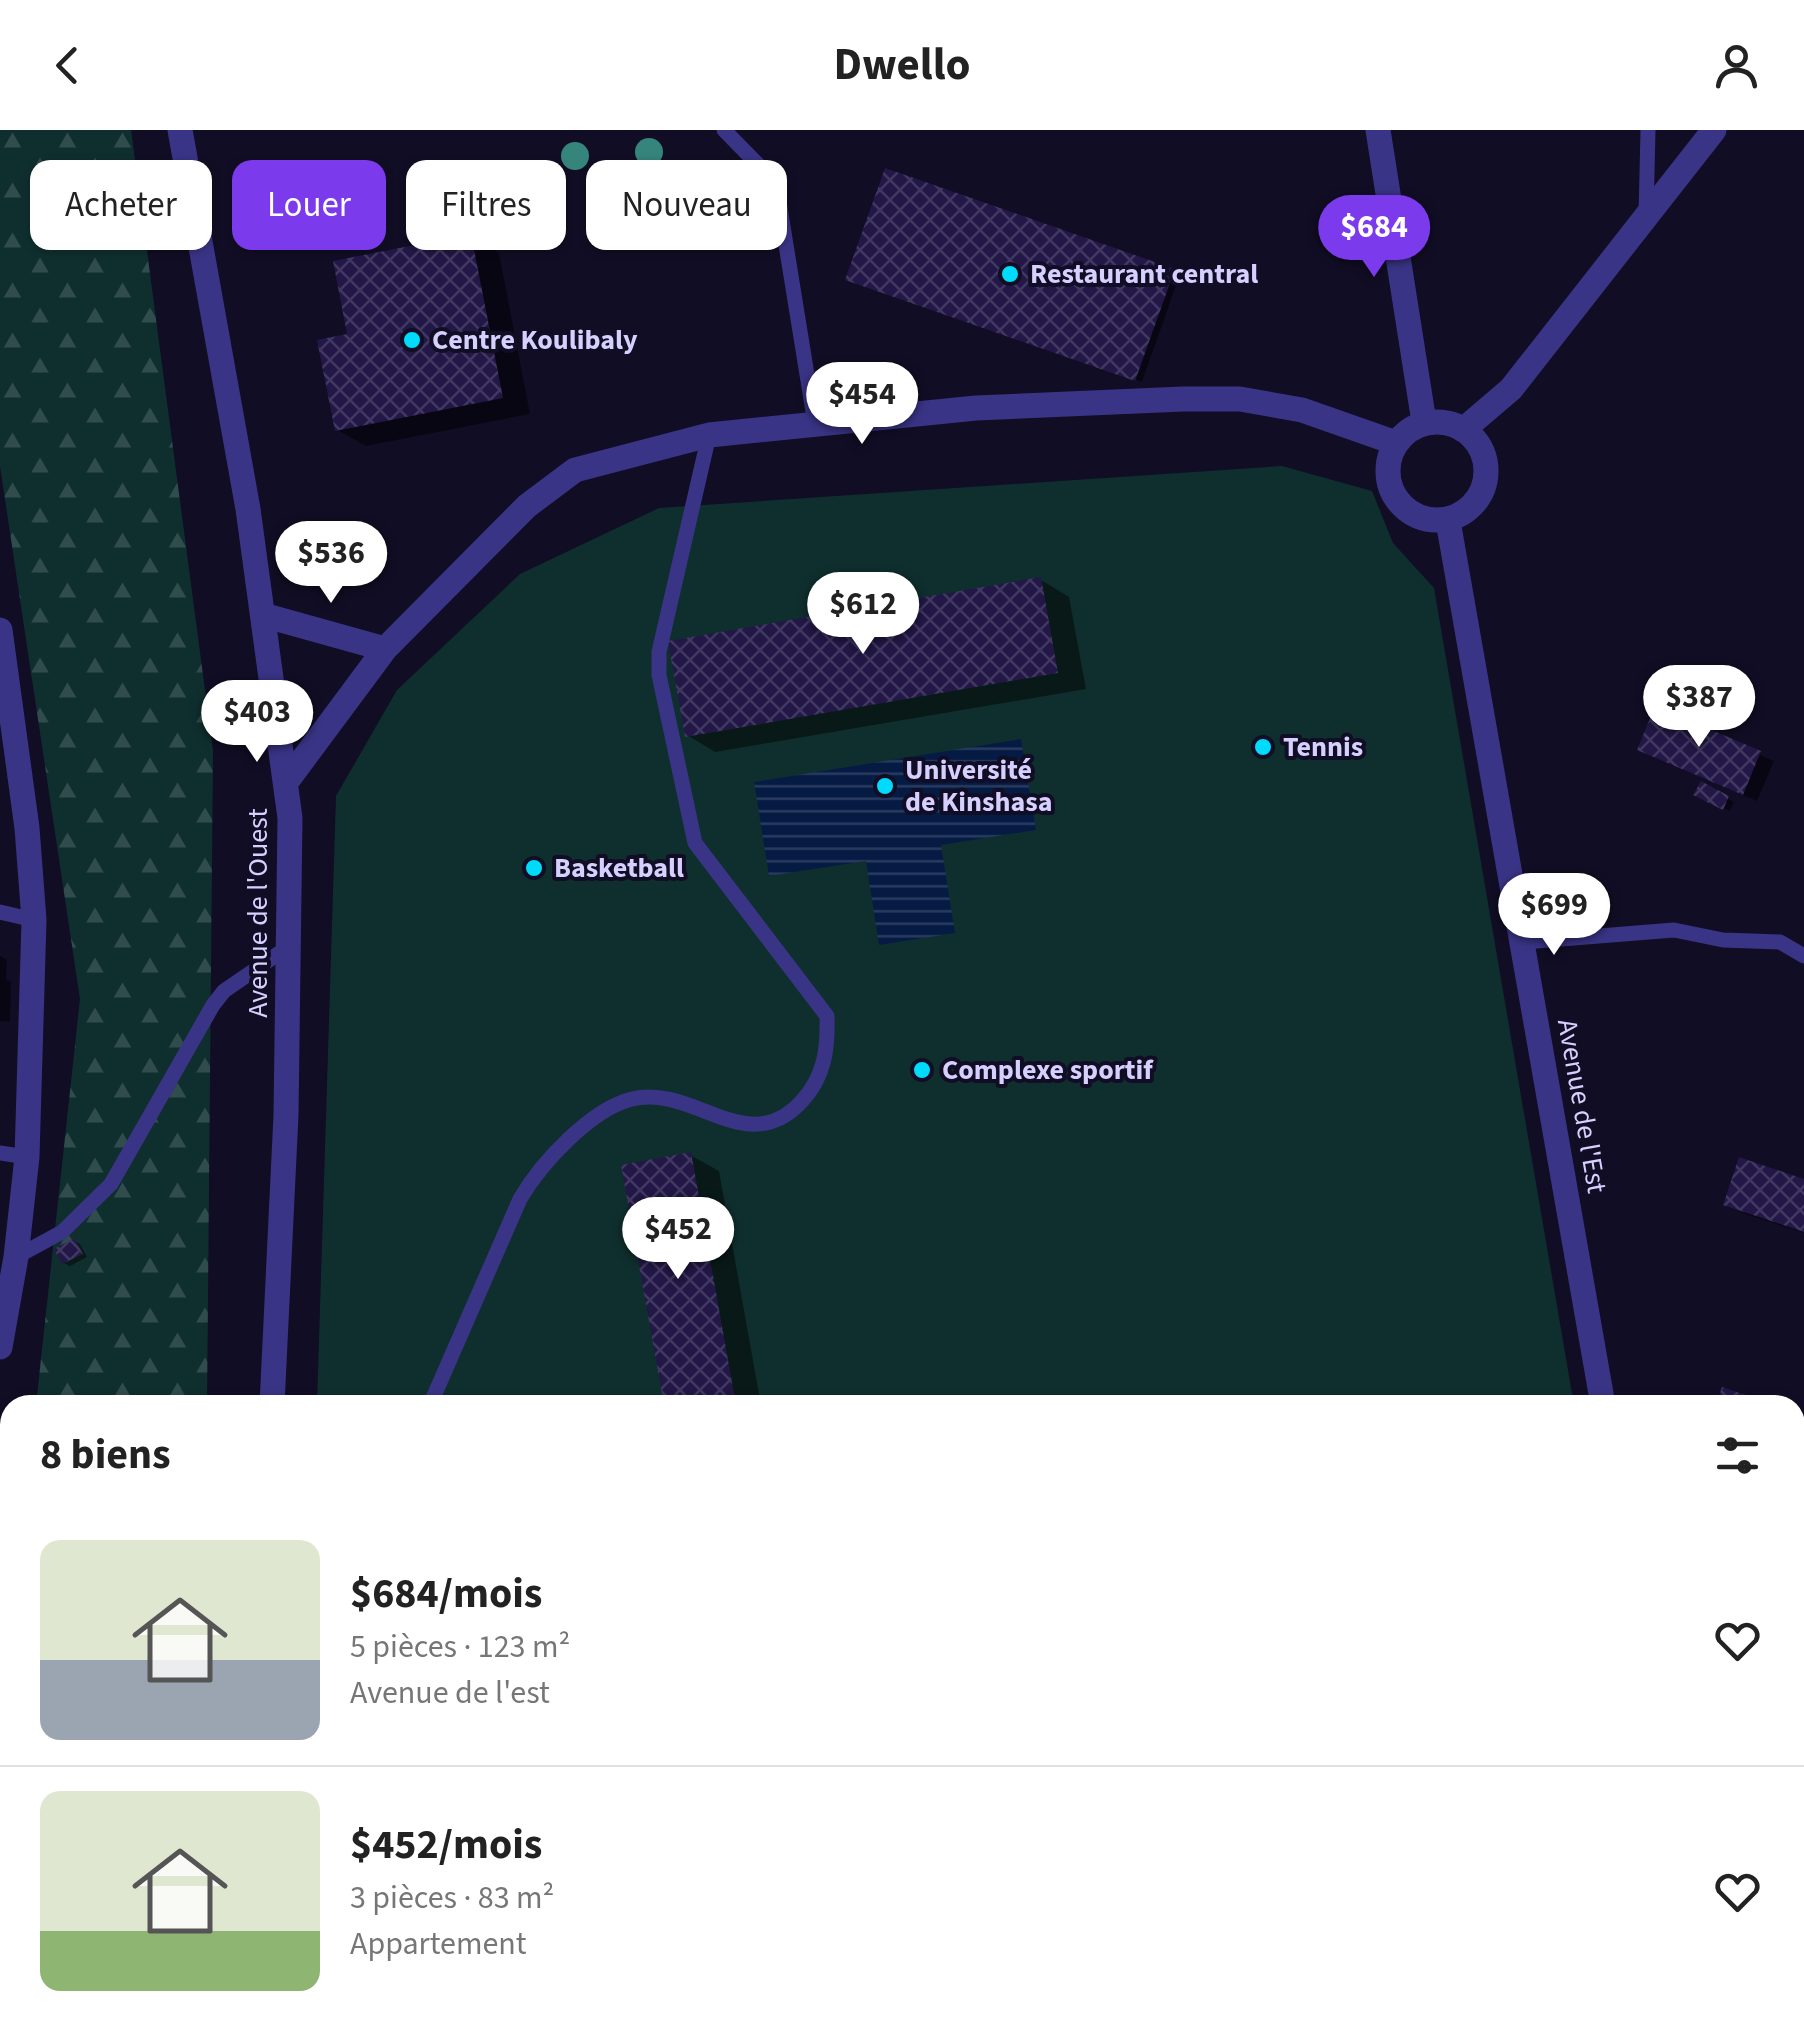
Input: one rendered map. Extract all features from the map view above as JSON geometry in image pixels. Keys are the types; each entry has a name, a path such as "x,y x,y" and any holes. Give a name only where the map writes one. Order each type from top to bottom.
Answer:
{"street":[{"name":"Avenue de l'Ouest","path":"180,130 248,509 290,818 286,1115 272,1395"},
{"path":"1378,130 1424,422"},
{"path":"1463,430 1511,389 1714,130"},
{"path":"287,780 386,649 527,506 576,470 709,435 976,408 1240,399 1302,410 1396,443"},
{"path":"1424,422 1451,424 1463,430 1477,442 1485,459 1481,494 1470,508 1448,521 1424,519 1409,512 1398,502 1387,473 1396,443 1424,422"},
{"name":"Avenue de l'Est","path":"1448,521 1600,1395"},
{"path":"262,615 386,649"},
{"path":"0,630 27,828 34,920 27,1158 16,1257 0,1347"}],"lane":[{"path":"724,130 776,183 815,424"},
{"path":"1646,216 1648,130"},
{"path":"434,1395 532,1178 599,1112 632,1099 666,1096 726,1119 765,1126 793,1111 815,1088 828,1049 827,1016 695,843 660,675 660,652 709,435"},
{"path":"0,912 34,920"},
{"path":"1523,942 1674,930 1724,940 1780,942 1804,956"},
{"path":"16,1257 62,1232 111,1184 170,1076 224,991 288,946"},
{"path":"0,1153 27,1158"}],"green space":[{"path":"0,130 131,130 135,160 30,160 30,250 147,250 213,751 207,1395 37,1395 80,999 0,466"},
{"name":"Complexe sportif","path":"1282,466 1372,491 1393,543 1434,588 1572,1395 317,1395 336,796 397,690 520,574 659,508"}],"water":[{"path":"1021,739 1036,830 941,845 955,933 879,945 866,861 769,876 754,782"}],"building":[{"name":"Restaurant central","path":"885,168 1175,269 1135,381 845,280"},
{"path":"406,247 406,250 474,250 503,398 335,431 317,340 347,334 333,261"},
{"path":"1041,577 1058,673 685,737 668,641"},
{"path":"1655,706 1761,751 1743,795 1637,750"},
{"path":"1701,781 1729,796 1723,810 1693,795"},
{"path":"691,1152 734,1395 662,1395 621,1165"},
{"path":"1739,1157 1804,1179 1804,1232 1723,1205"},
{"path":"74,1238 83,1254 62,1264 54,1249"},
{"path":"1722,1387 1746,1395 1719,1395"}],"place":[{"name":"Restaurant central","path":"1010,274"},
{"name":"Centre Koulibaly","path":"412,340"},
{"name":"Tennis","path":"1263,747"},
{"name":"Université de Kinshasa","path":"885,786"},
{"name":"Basketball","path":"534,868"},
{"name":"Complexe sportif","path":"922,1070"}]}
